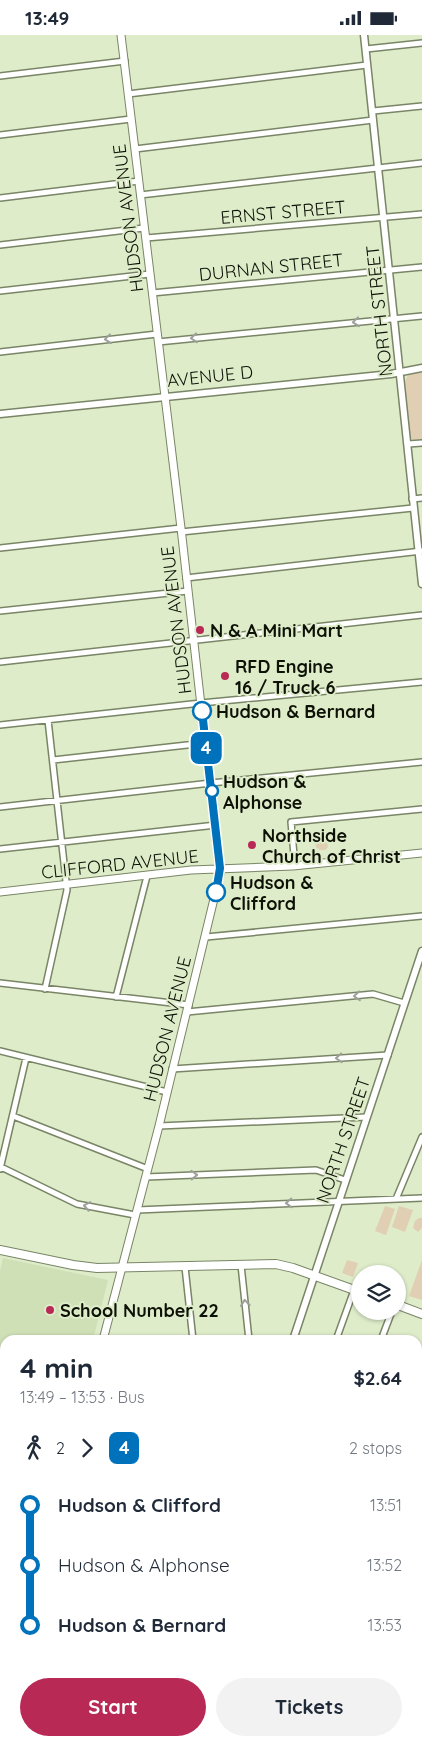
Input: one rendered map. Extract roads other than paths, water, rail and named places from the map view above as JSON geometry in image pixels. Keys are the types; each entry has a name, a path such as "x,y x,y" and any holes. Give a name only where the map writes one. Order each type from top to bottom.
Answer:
{"main road":[{"name":"HUDSON AVENUE","path":"103,1335 146,1177 220,878 216,825 121,35"},
{"name":"CLIFFORD AVENUE","path":"0,892 220,868 294,866 422,853"},
{"path":"0,1250 83,1267 121,1269 276,1264 351,1289"},
{"path":"406,1308 422,1314"}],"street":[{"name":"NORTH STREET","path":"364,35 422,584"},
{"path":"366,49 422,43"},
{"path":"0,76 125,61"},
{"path":"128,94 367,65"},
{"path":"372,111 422,106"},
{"path":"0,135 132,119"},
{"path":"135,149 373,120"},
{"path":"140,195 422,163"},
{"path":"0,198 139,181"},
{"name":"ERNST STREET","path":"146,238 422,214"},
{"path":"0,245 144,228"},
{"name":"DURNAN STREET","path":"152,293 422,267"},
{"path":"0,291 150,274"},
{"path":"0,352 422,316"},
{"name":"AVENUE D","path":"0,414 400,372 422,368"},
{"path":"408,444 422,443"},
{"path":"412,499 422,498"},
{"path":"0,548 413,509"},
{"path":"186,578 420,551"},
{"path":"0,611 188,591"},
{"path":"0,662 422,615"},
{"path":"0,725 201,703 422,682"},
{"path":"45,989 66,898 62,842 48,720"},
{"path":"53,760 205,743"},
{"path":"0,807 57,799 422,762"},
{"path":"294,866 290,824 293,821 422,809"},
{"path":"0,849 216,825"},
{"path":"116,997 147,876"},
{"path":"206,937 422,916"},
{"name":"NORTH STREET","path":"295,1335 422,951"},
{"path":"0,983 188,1008 373,994 404,1003"},
{"path":"0,1051 167,1092"},
{"path":"172,1069 388,1055"},
{"path":"26,1058 0,1168 77,1204 136,1212 422,1198"},
{"path":"13,1116 148,1169"},
{"path":"159,1126 367,1117"},
{"path":"396,1199 422,1137"},
{"path":"146,1177 316,1170 345,1180"},
{"path":"241,1265 248,1335"},
{"path":"185,1267 192,1335"},
{"path":"338,1335 351,1305"},
{"path":"383,1335 389,1320"}],"place":[{"name":"N & A Mini Mart","path":"200,630"},
{"name":"RFD Engine 16 / Truck 6","path":"225,676"},
{"name":"Hudson & Bernard","path":"202,711"},
{"name":"Hudson & Alphonse","path":"212,791"},
{"name":"Northside Church of Christ","path":"252,845"},
{"name":"Hudson & Clifford","path":"216,892"},
{"name":"School Number 22","path":"50,1310"}]}
